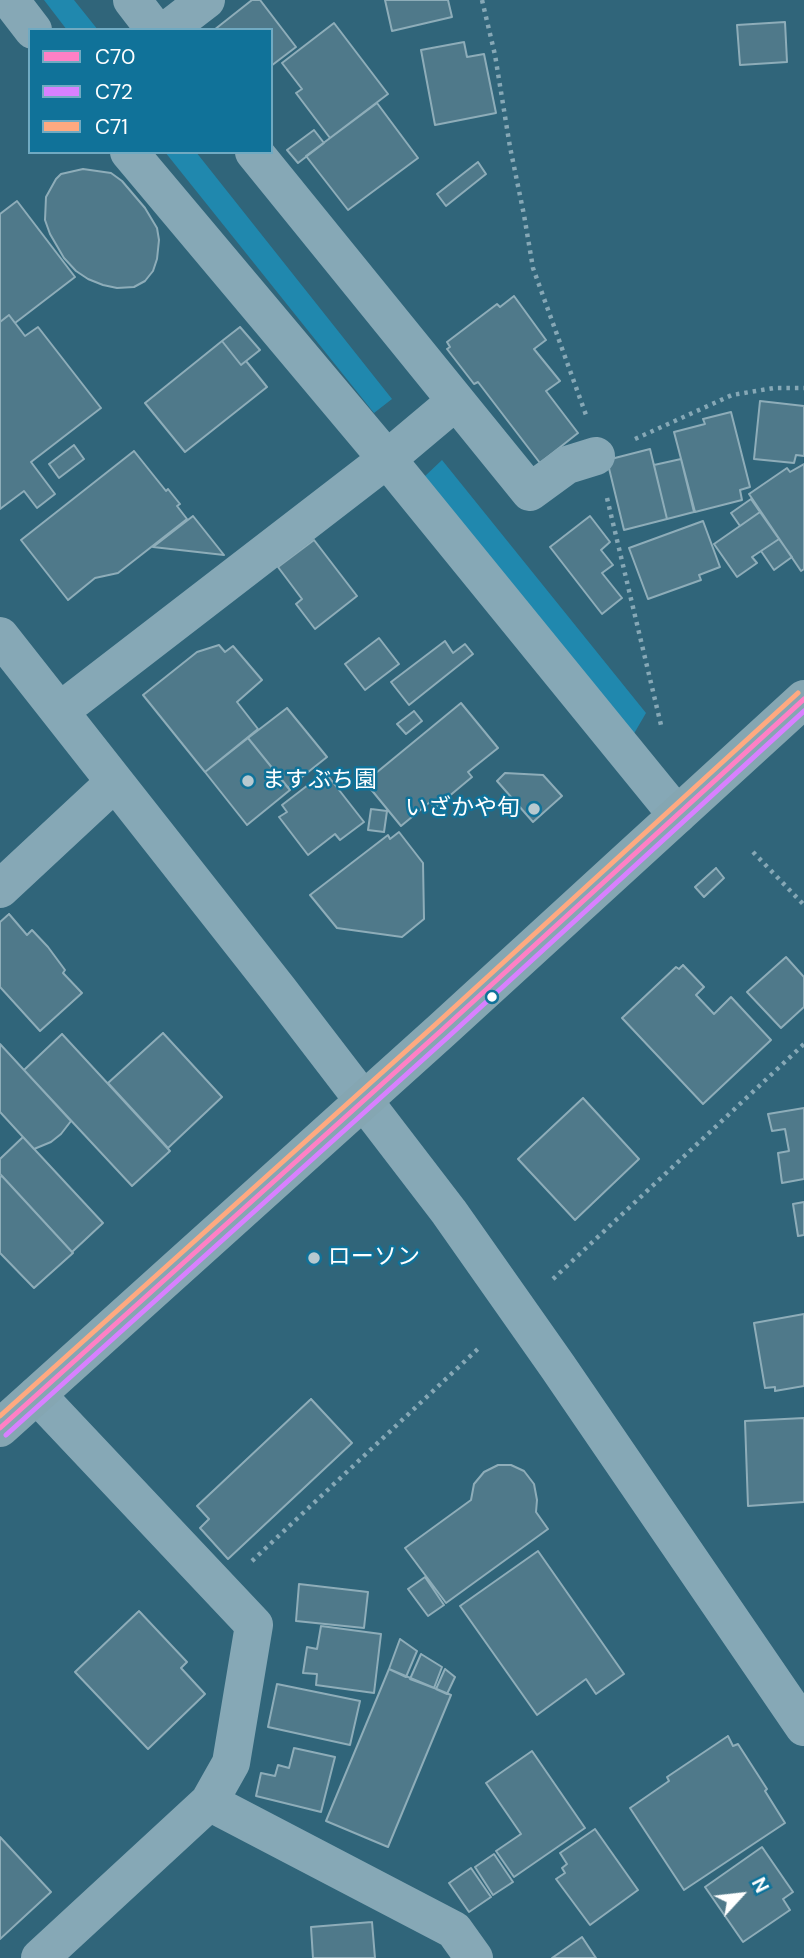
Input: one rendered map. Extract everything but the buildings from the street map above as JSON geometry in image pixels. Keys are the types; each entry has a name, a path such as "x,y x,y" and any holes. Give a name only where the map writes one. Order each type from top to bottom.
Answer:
{"main road":[{"path":"0,1428 364,1101 804,699"}],"street":[{"path":"10,0 31,28"},
{"path":"132,0 153,28"},
{"path":"170,28 206,0"},
{"path":"131,154 387,459 677,815"},
{"path":"256,154 530,492 568,465 596,456"},
{"path":"60,711 387,459 456,401"},
{"path":"0,636 449,1212 804,1727"},
{"path":"0,889 115,782"},
{"path":"37,1395 254,1625 231,1763 209,1802 40,1958"},
{"path":"209,1802 454,1930 474,1958"}],"path":[{"path":"482,0 495,55 533,268 584,406 661,719 661,736"},
{"path":"596,456 732,395 774,388 804,388"},
{"path":"753,852 804,905"},
{"path":"553,1279 804,1044"},
{"path":"221,1591 481,1346"}],"shaded area":[{"path":"44,0 74,0 96,28 65,28"},
{"path":"167,154 198,154 392,399 374,413"},
{"path":"442,460 646,713 632,737 424,477"}],"transit line":[{"name":"C71","path":"0,1416 436,1024 798,693"},
{"name":"C70","path":"0,1428 804,699"},
{"name":"C72","path":"6,1435 448,1037 804,711"}],"place":[{"name":"ますぶち園","path":"248,781"},
{"name":"いざかや旬","path":"534,809"},
{"name":"ローソン","path":"314,1258"}]}
